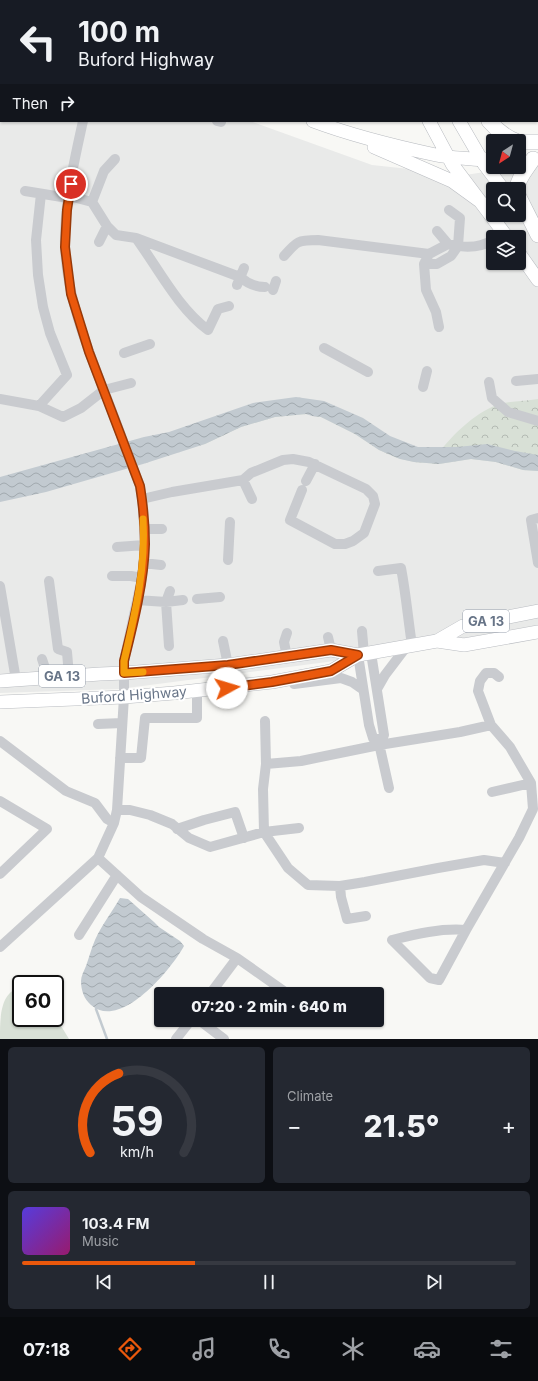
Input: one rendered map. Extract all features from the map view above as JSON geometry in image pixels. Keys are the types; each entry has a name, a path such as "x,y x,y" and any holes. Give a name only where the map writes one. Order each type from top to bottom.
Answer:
{"highway":[{"path":"490,122 503,134"},
{"path":"526,142 538,142"},
{"path":"519,182 530,159"},
{"path":"526,212 538,237"}],"main road":[{"path":"316,122 391,146 448,156 486,160"},
{"path":"430,122 452,164 481,202 496,230"},
{"path":"459,122 486,157"},
{"path":"345,132 384,152 452,181 481,202"},
{"path":"526,221 538,237"},
{"path":"526,263 538,280"},
{"name":"Buford Highway","path":"437,641 463,626 537,609"},
{"name":"Buford Highway","path":"0,702 124,697 197,691 283,680 331,671 365,654 437,641 464,645 538,632"},
{"name":"Buford Highway","path":"0,681 228,665 256,656 287,657 331,650 365,654"}],"street":[{"path":"0,947 98,858 114,823 117,810 124,697 124,661 142,578 145,545 140,486 89,352 71,294 65,247 67,210 68,197 83,122"},
{"path":"92,202 104,171 115,159"},
{"path":"25,191 92,202 107,226 116,235 136,238 240,277"},
{"path":"39,406 67,375 50,334 43,307 38,275 36,240 40,194"},
{"path":"424,264 437,264 451,256 460,218 449,210"},
{"path":"98,242 107,226"},
{"path":"437,231 453,245"},
{"path":"136,238 178,299 202,326 208,330 218,309 229,306"},
{"path":"284,256 296,243 305,240 318,240 429,254 453,245 486,244"},
{"path":"429,254 424,264 426,290 436,312 439,327"},
{"path":"124,353 150,344"},
{"path":"324,348 368,372"},
{"path":"423,387 427,371"},
{"path":"516,381 538,379"},
{"path":"489,382 492,398 508,412 538,421"},
{"path":"0,399 39,406 63,417 81,408 104,390 131,383"},
{"path":"142,498 243,480 251,473 283,460 293,459 309,462 314,464 366,489 373,496 375,504 364,533 353,541 345,544 335,544 290,520 314,464"},
{"path":"243,480 252,499"},
{"path":"538,518 531,520 538,562"},
{"path":"228,560 230,522"},
{"path":"144,529 162,529"},
{"path":"117,547 145,545"},
{"path":"143,563 161,565"},
{"path":"374,716 372,703 377,689 385,674 410,646 406,608 407,599 402,568 378,571"},
{"path":"112,576 131,576 142,578"},
{"path":"49,581 58,649 67,652 69,676"},
{"path":"0,586 16,680"},
{"path":"169,646 166,602 170,591"},
{"path":"197,599 220,597"},
{"path":"137,600 166,602 183,600"},
{"path":"362,631 365,654 377,689"},
{"path":"287,633 284,642 287,657"},
{"path":"328,637 331,650"},
{"path":"223,641 228,665"},
{"path":"362,689 365,654"},
{"path":"42,659 45,668 45,678"},
{"path":"466,930 453,929 421,933 392,940 430,978 439,980 519,838 533,809 533,780 510,747 491,725 478,691 480,681 486,674 494,673 499,677"},
{"path":"283,680 288,683 295,684 341,678 352,682 362,689 372,703 374,716 373,738 379,745 389,788"},
{"path":"120,758 140,758 145,718 197,718 197,691"},
{"path":"265,721 266,764 264,789 264,832 288,868 308,885 340,886 484,860 505,863"},
{"path":"98,724 122,723"},
{"path":"266,764 301,761 491,725"},
{"path":"0,741 66,791 95,803 107,819 114,823"},
{"path":"492,792 533,780"},
{"path":"0,801 47,829 0,874"},
{"path":"117,810 130,810 150,815 175,826 189,838 210,847 264,832 300,828"},
{"path":"175,826 235,812 244,838"},
{"path":"98,858 147,902 203,940 238,958 278,987"},
{"path":"79,935 117,875"},
{"path":"340,886 341,897 347,919 366,916"},
{"path":"215,987 238,958"},
{"path":"176,1039 185,1027"},
{"path":"208,1027 224,1039"}],"shaded area":[{"path":"0,122 253,122 372,165 465,175 486,172 486,174 526,174 526,166 538,164 538,625 327,662 119,689 0,693"}],"green space":[{"path":"538,399 538,471 523,470 496,462 471,459 439,464 414,462 397,458 379,450 355,434 321,417 306,414 275,417 241,427 205,444 0,485 308,407 437,455 458,431 485,410 504,403"},
{"path":"12,992 12,1027 62,1027 69,1039 0,1039 1,1014 5,1000"}],"water":[{"path":"296,397 324,401 363,418 390,436 418,447 457,447 487,444 538,455 538,471 523,470 496,462 471,459 439,464 400,459 379,450 355,434 321,417 306,414 275,417 241,427 205,444 143,464 46,492 0,502 0,477 144,437 169,432 253,403"},
{"path":"120,898 128,899 159,927 180,941 184,946 168,969 144,994 130,1004 116,1010 103,1011 91,1005 86,1000 82,991 81,979 97,935"}],"waterway":[{"path":"96,1009 107,1039"}],"slow traffic":[{"path":"143,519 145,545 142,578 124,661 124,673 143,672"}],"route":[{"path":"71,184 67,210 65,247 71,294 89,352 140,486 143,506 145,545 142,578 124,661 124,673 228,665 331,650 358,655 331,671 272,682 227,688"}]}
